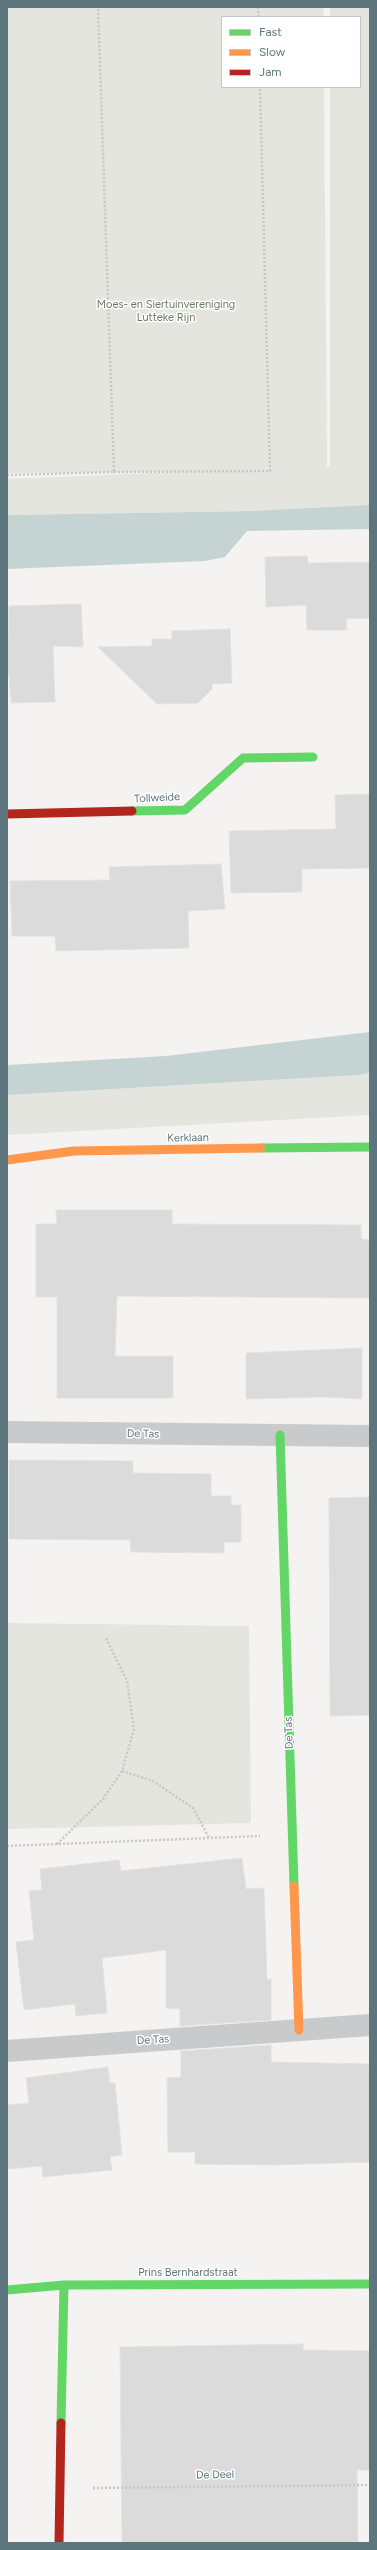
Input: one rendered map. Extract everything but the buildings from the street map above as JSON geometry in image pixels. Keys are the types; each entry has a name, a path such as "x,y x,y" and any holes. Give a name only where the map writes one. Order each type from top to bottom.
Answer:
{"street":[{"name":"Tollweide","path":"7,814 185,810 243,758 313,757"},
{"name":"Kerklaan","path":"7,1160 74,1151 370,1147"},
{"name":"De Tas","path":"7,1432 370,1436"},
{"name":"De Tas","path":"280,1436 298,2030"},
{"name":"De Tas","path":"7,2051 370,2025"},
{"name":"Prins Bernhardstraat","path":"7,2290 64,2285 370,2284"},
{"path":"59,2543 64,2285"}],"path":[{"path":"98,7 114,472"},
{"path":"7,475 114,472 270,471 260,88"},
{"path":"57,1844 103,1799 122,1771 134,1729 127,1681 106,1638"},
{"path":"122,1771 152,1781 193,1808 209,1838"},
{"path":"7,1846 292,1835"},
{"name":"De Deel","path":"61,2488 370,2485"}],"green space":[{"name":"Moes- en Siertuinvereniging Lutteke Rijn","path":"7,7 323,7 324,16 221,16 221,88 324,88 327,467 330,467 330,88 361,88 361,16 330,16 330,7 370,7 370,505 329,509 7,515 7,479 177,472 7,473"},
{"path":"370,1073 370,1115 7,1135 7,1095 359,1075"},
{"path":"7,1623 249,1626 251,1823 7,1829"}],"shaded area":[{"path":"370,505 370,529 247,531 225,557 205,561 7,569 7,515 254,511"},
{"path":"370,1032 370,1073 359,1075 7,1095 7,1065 166,1056"}],"traffic: fast":[{"path":"132,811 185,810 243,758 313,757"},
{"path":"261,1148 370,1147"},
{"path":"280,1435 294,1886"},
{"path":"7,2290 64,2285 370,2284"},
{"path":"61,2423 64,2285"}],"traffic: slow":[{"path":"7,1160 74,1151 261,1148"},
{"path":"294,1886 299,2030"}],"traffic: jam":[{"path":"7,814 132,811"},
{"path":"59,2543 61,2423"}]}
